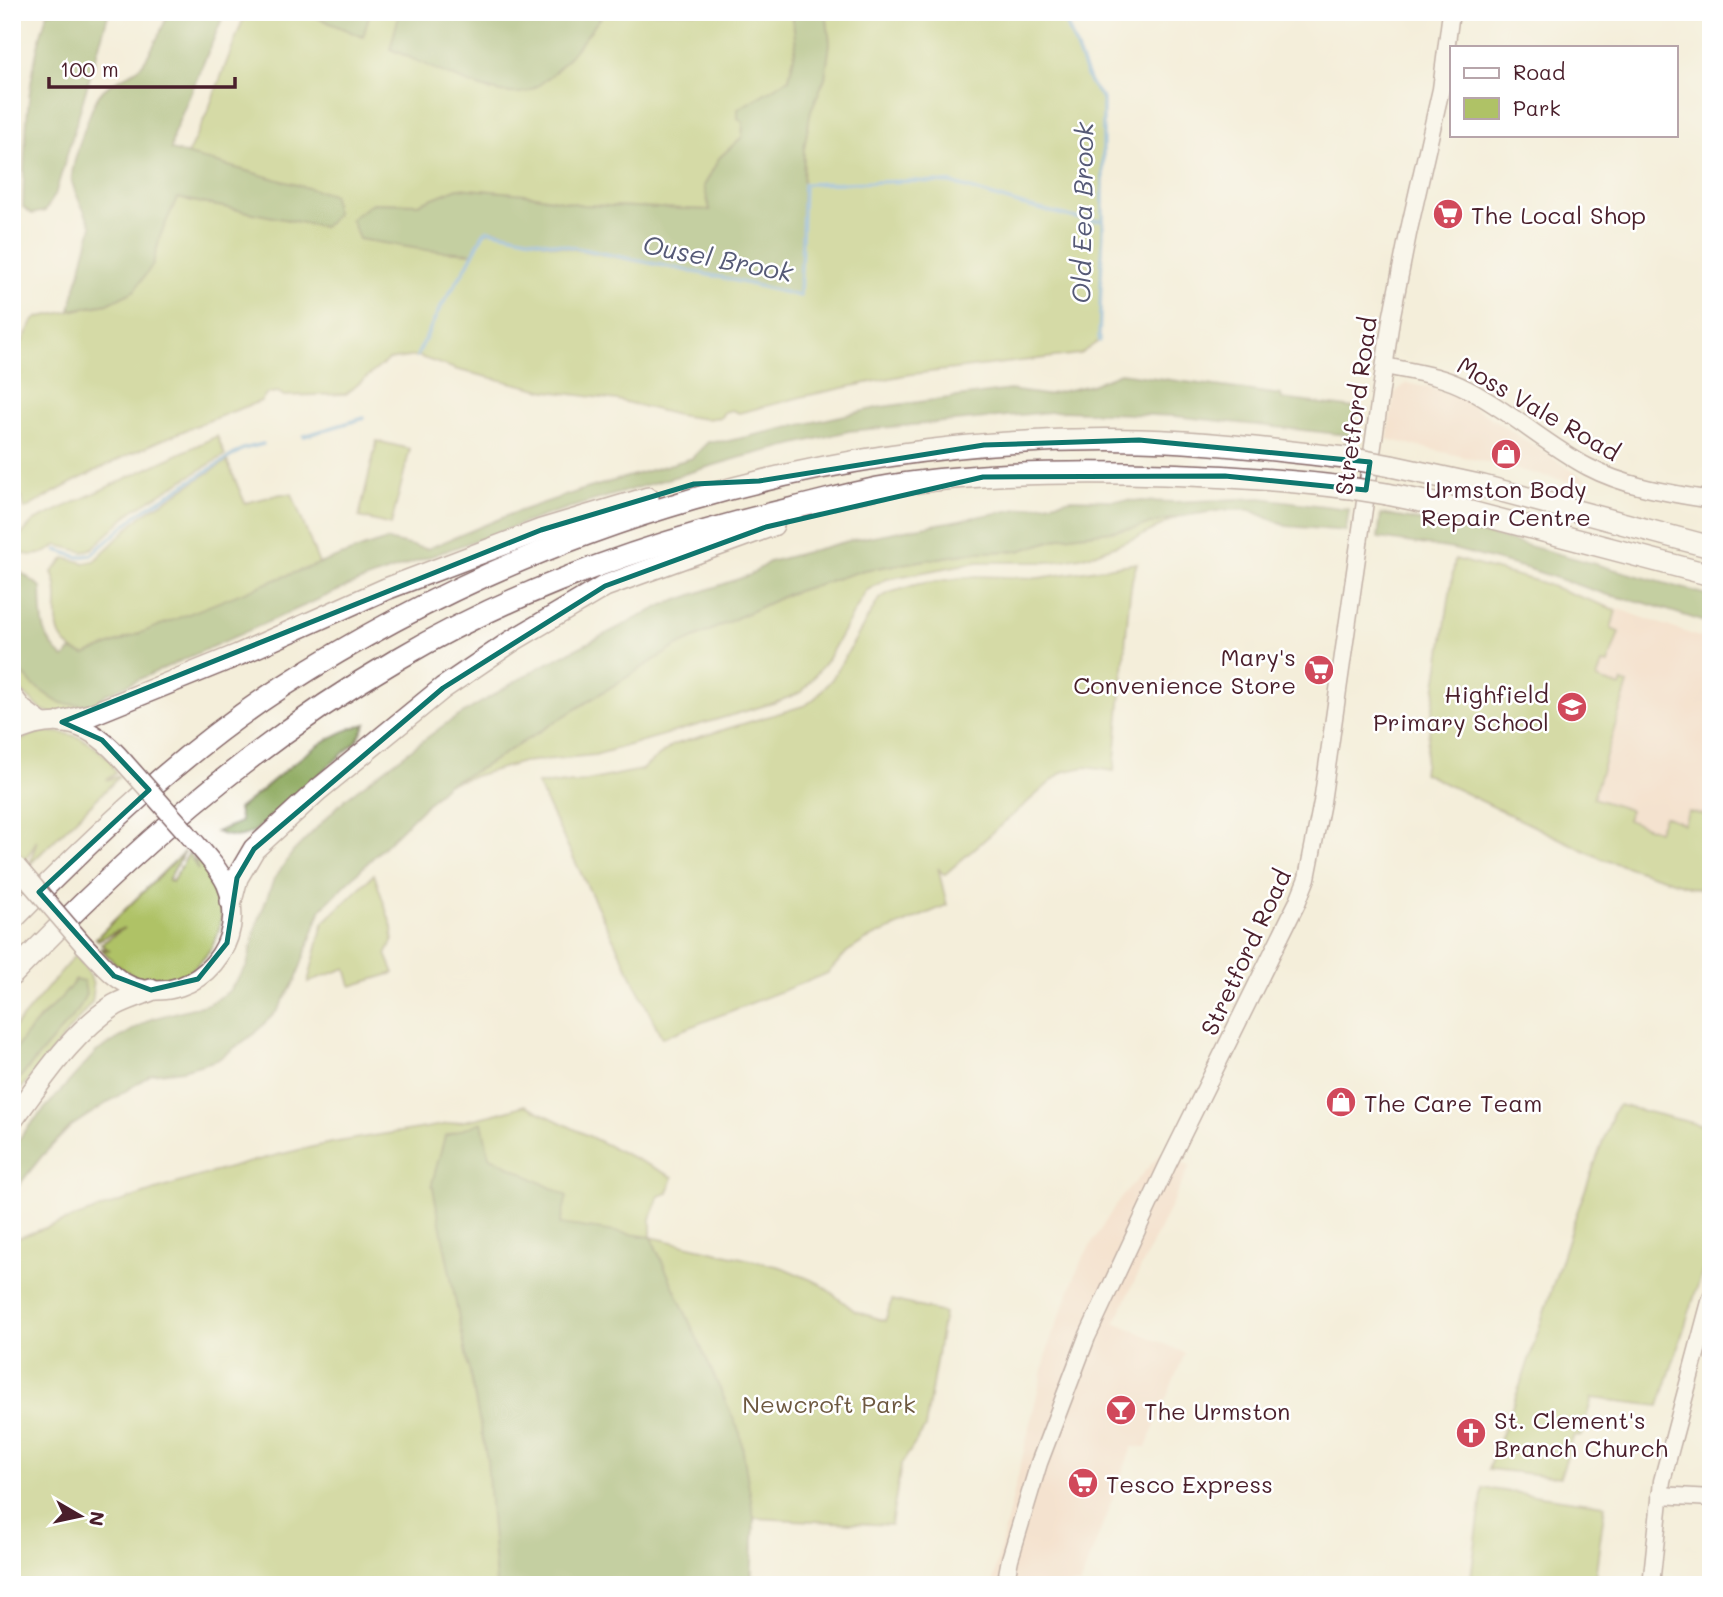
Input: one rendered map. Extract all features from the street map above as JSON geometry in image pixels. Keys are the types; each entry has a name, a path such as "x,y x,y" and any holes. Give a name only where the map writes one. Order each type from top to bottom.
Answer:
{"highway":[{"path":"12,920 127,808 209,740 280,689 342,651 418,607 544,550 643,514 759,481 885,457 984,445 1139,440 1230,445 1354,459 1391,466 1483,486 1711,547"},
{"path":"13,974 149,840 247,760 322,706 387,665 477,617 558,581 641,550 739,521 887,486 1059,472 1290,480 1387,494 1459,509 1711,576"},
{"path":"231,901 237,878 254,849 318,790 443,688 513,641 605,586 766,527 873,499 983,477"},
{"path":"52,723 90,715 386,589 541,530 694,484 759,481"},
{"path":"12,1120 91,1023 117,1004 151,990"}],"main road":[{"name":"Stretford Road","path":"1005,1585 1010,1559 1039,1463 1087,1337 1307,878 1322,802 1396,293 1441,89 1451,12"},
{"name":"Moss Vale Road","path":"1385,366 1441,378 1468,389 1574,459 1604,474 1651,490 1711,500"},
{"path":"12,695 23,709 52,723 88,730 115,751 218,870 231,901 231,928 222,955 198,979 185,985 151,990 135,987 114,976 15,864"},
{"path":"12,734 52,723"},
{"path":"1651,1585 1662,1481 1711,1298"},
{"path":"1660,1495 1711,1498"}],"highlighted area":[{"path":"1139,440 1370,462 1366,490 1225,476 983,477 766,527 605,586 443,688 254,849 237,878 227,943 198,979 151,990 114,976 39,892 149,790 102,740 62,722 541,530 694,484 759,481 984,445"}],"shaded area":[{"path":"1407,383 1440,390 1462,399 1587,480 1575,483 1387,439 1394,393"},
{"name":"Highfield Primary School","path":"1455,559 1540,582 1711,641 1711,794 1707,807 1711,808 1711,893 1602,859 1423,773"},
{"path":"1162,1152 1190,1166 1115,1322 1185,1353 1146,1447 1132,1447 1080,1585 992,1585 1049,1344 1081,1261 1118,1201"}],"green space":[{"path":"48,12 109,12 55,195 45,211 32,214 23,207 26,133 35,60"},
{"path":"169,12 225,12 173,135 171,150 333,195 336,215 324,227 177,198 160,236 153,264 134,291 108,304 70,310 92,226 72,182 81,139 99,95 142,64"},
{"path":"246,12 304,12 363,37 370,12 400,12 391,49 491,91 562,65 605,12 792,12 796,47 789,79 757,102 747,117 742,137 719,158 711,210 583,205 525,194 458,188 418,204 372,203 360,239 426,250 473,253 484,233 494,230 800,296 804,148 811,110 825,78 830,43 826,12 1062,12 1090,83 1103,99 1099,341 1080,354 905,375 739,413 732,410 724,412 721,417 706,419 677,415 617,400 547,391 458,370 417,356 388,360 346,394 266,394 261,401 170,436 111,463 25,509 12,473 12,361 33,321 39,317 108,304 157,250 160,236 177,198 324,227 333,195 187,155 207,113"},
{"path":"304,12 370,12 363,37"},
{"path":"400,12 605,12 553,74 531,90 518,93 501,92 461,80 390,49"},
{"path":"792,12 826,12 830,43 825,78 811,110 804,148 800,296 494,230 484,233 473,253 426,250 359,239 351,219 372,203 418,204 458,188 525,194 583,205 710,210 704,186 719,158 742,137 743,123 738,118 738,109 789,79 796,47"},
{"path":"1120,373 1355,408 1356,436 1174,416 1062,411 849,431 742,457 552,513 353,584 106,694 93,705 56,701 33,685 12,660 12,566 41,587 43,626 56,650 64,658 72,650 85,655 368,546 387,540 427,549 511,514 692,458 708,442 728,441 881,407 1010,390 1045,395 1091,385"},
{"path":"217,436 225,455 132,511 93,548 84,552 57,545 35,555 12,549 34,521"},
{"path":"377,441 410,449 391,525 359,517"},
{"path":"227,461 245,503 292,494 319,564 84,655 70,648 58,630 56,584 52,572 65,558 85,563 94,561 141,516"},
{"path":"1260,498 1349,509 1346,531 1286,526 1250,510 1224,510 1177,517 1135,528 1063,537 1019,551 977,552 864,570 788,594 677,646 481,768 447,784 321,909 296,979 278,1010 254,1034 217,1060 183,1070 152,1074 70,1127 42,1156 12,1194 12,1148 96,1052 151,1019 208,1004 228,992 247,966 255,930 274,879 293,852 345,799 444,725 536,669 663,605 750,575 769,562 852,540 1072,499 1175,502"},
{"path":"1381,514 1475,531 1711,596 1711,624 1453,549 1378,538"},
{"path":"1177,517 1145,534 1091,555 1053,562 977,562 887,579 866,591 827,660 802,692 777,702 595,755 523,762 447,784 481,768 677,646 788,594 864,570 977,552 1019,551 1063,537 1135,528"},
{"name":"Highfield Primary School","path":"1455,559 1540,582 1616,610 1611,629 1619,632 1608,664 1602,663 1597,679 1620,687 1622,682 1628,684 1593,798 1630,810 1627,820 1658,831 1664,816 1684,824 1688,812 1711,816 1711,893 1602,859 1423,773"},
{"path":"1137,563 1129,602 1114,771 1085,767 1062,772 944,875 938,868 947,905 866,940 847,952 828,973 662,1038 537,784 577,783 641,770 673,745 806,705 832,679 879,599 889,593 918,584 976,576 1038,578"},
{"path":"12,660 17,667 93,705 57,715 42,710 17,687 12,677"},
{"path":"366,724 356,742 256,830 236,837 216,832 241,822 238,809 314,748"},
{"path":"43,732 65,733 82,739 114,764 112,766 116,773 106,780 120,776 30,864 37,840 26,860 12,847 12,746 31,735"},
{"path":"185,851 168,880 172,882 189,853 198,870 194,855 211,876 218,890 221,910 219,930 200,963 185,974 167,980 148,980 128,973 100,948 110,951 101,944 124,928 98,940 96,938"},
{"path":"374,874 392,927 393,940 386,954 394,973 351,986 346,968 308,982 323,923"},
{"path":"75,955 90,976 92,1002 12,1100 12,1087 79,1009 75,980 66,994 39,1019 12,1055 12,1030"},
{"path":"75,980 84,982 86,994 79,1009 12,1087 14,1053 35,1024"},
{"name":"Newcroft Park","path":"525,1105 673,1177 668,1193 659,1196 651,1219 651,1237 781,1267 819,1283 855,1311 885,1321 892,1300 944,1313 925,1428 901,1465 891,1525 754,1518 751,1585 12,1585 12,1240 125,1200 239,1165 343,1141 474,1119"},
{"path":"1619,1105 1701,1125 1711,1112 1711,1245 1659,1406 1592,1398 1581,1436 1574,1435 1560,1477 1488,1469 1524,1375 1572,1226 1614,1111"},
{"path":"482,1122 489,1156 567,1196 560,1224 651,1237 740,1433 754,1518 751,1585 496,1585 487,1460 432,1183 445,1136"},
{"path":"1483,1488 1605,1505 1594,1585 1470,1585"}],"waterway":[{"name":"Old Eea Brook","path":"1062,12 1090,83 1103,99 1099,341"},
{"name":"Ousel Brook","path":"417,356 439,310 488,230 800,296 804,184 915,181 951,183 1022,205 1089,221 1103,220"},
{"name":"Ousel Brook","path":"304,436 364,418"},
{"name":"Ousel Brook","path":"57,550 78,557 91,555 139,513 243,449 263,444"}],"place":[{"name":"The Local Shop","path":"1448,214"},
{"name":"Urmston Body Repair Centre","path":"1506,454"},
{"name":"Mary's Convenience Store","path":"1319,670"},
{"name":"Highfield Primary School","path":"1572,707"},
{"name":"The Care Team","path":"1341,1102"},
{"name":"The Urmston","path":"1121,1410"},
{"name":"St. Clement's Branch Church","path":"1471,1433"},
{"name":"Tesco Express","path":"1083,1483"}]}
